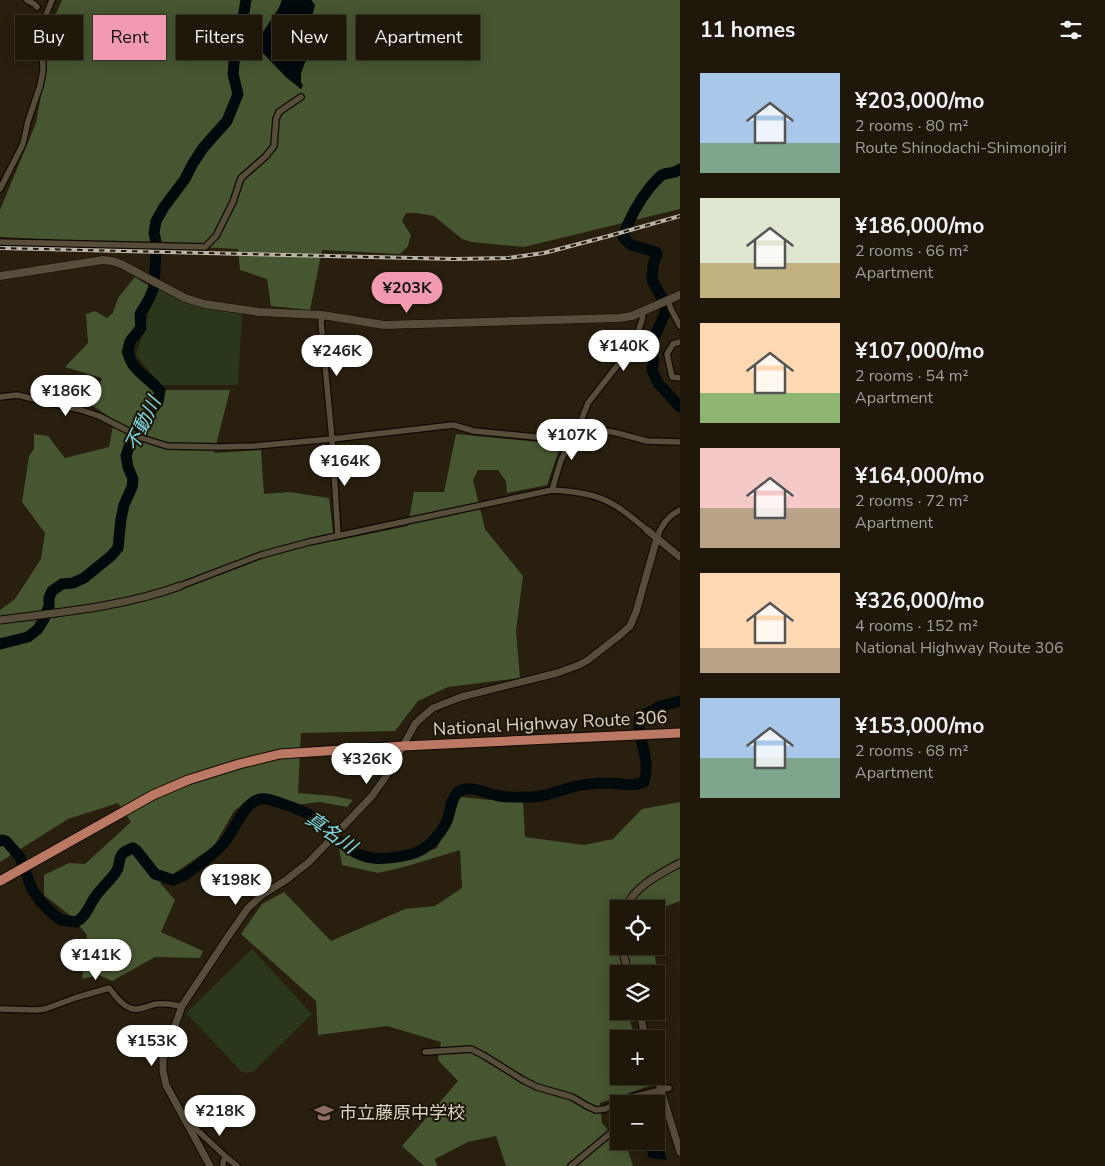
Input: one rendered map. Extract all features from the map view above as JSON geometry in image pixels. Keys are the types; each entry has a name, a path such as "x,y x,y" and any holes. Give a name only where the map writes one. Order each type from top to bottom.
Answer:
{"highway":[{"name":"National Highway Route 306","path":"0,881 153,795 188,780 239,764 280,754 680,733"}],"main road":[{"path":"0,276 104,260 112,261 185,298 204,304 259,312 322,316 384,326 619,318 632,316 680,295"}],"street":[{"path":"28,0 38,8"},
{"path":"0,189 23,144 28,120 40,86 43,72 42,33 45,17 52,0"},
{"path":"0,242 205,246 216,236 233,202 241,178 266,156 274,146 278,112 301,97"},
{"path":"668,300 680,326"},
{"path":"552,490 561,460 579,426 588,403 620,362 638,332 642,320 642,312"},
{"path":"322,316 338,536"},
{"path":"680,342 673,344 667,354 672,377 680,378"},
{"path":"0,397 17,395 82,410 99,416 139,436 167,446 255,446 454,426 571,441"},
{"path":"579,426 647,441 680,442"},
{"path":"0,620 94,608 130,601 162,593 261,555 338,536 552,490 587,494 608,501 624,511 680,557"},
{"path":"210,1166 166,1085 163,1059 182,1006 226,938 248,908 262,895 286,880 309,862 372,796 389,772 420,718 433,708 461,697 557,673 579,665 630,626 636,612 660,529 667,519 680,510"},
{"path":"629,900 655,877 680,862"},
{"path":"0,1009 46,1009 109,988 121,1002 131,1009 136,1010 156,1004 182,1006"},
{"path":"425,1052 471,1049 537,1087 572,1097 596,1110 610,1107"},
{"path":"659,1085 680,1152"},
{"path":"643,1095 669,1088"},
{"path":"188,1124 237,1166"},
{"path":"571,1166 610,1134"},
{"path":"223,1166 222,1162 226,1157"}],"green space":[{"path":"62,0 282,0 279,8 274,15 272,15 272,18 262,33 262,15 176,15 176,60 262,60 262,52 286,77 301,89 301,73 306,60 346,60 346,15 312,15 315,5 311,0 680,0 680,209 524,247 472,242 462,239 434,216 406,213 402,221 411,235 408,246 400,254 322,250 310,310 271,306 267,279 240,270 238,249 0,237 0,210 36,123 47,60 83,60 83,15 55,15"},
{"path":"135,277 149,286 146,298 136,312 135,326 125,339 121,352 129,369 151,390 230,390 214,453 261,450 264,494 289,492 329,498 334,541 408,526 414,492 444,492 456,434 561,444 547,485 507,493 506,481 498,470 478,470 473,480 485,529 523,576 516,631 520,678 448,687 418,701 395,731 301,733 298,793 353,800 347,807 320,802 295,805 269,795 253,796 234,811 214,846 160,883 175,900 161,932 203,951 200,958 155,957 112,981 99,975 82,979 87,935 72,917 44,895 44,875 69,863 85,864 131,822 118,803 68,819 0,862 0,610 15,599 41,559 45,533 22,502 29,456 34,449 34,434 48,436 65,458 109,447 114,420 93,406 102,378 65,367 88,343 86,314 95,311 107,318 113,313 118,298"},
{"path":"157,286 202,307 242,314 238,385 161,385 136,355"},
{"path":"460,797 523,801 525,837 584,845 613,839 642,809 680,802 680,901 665,907 665,900 610,900 610,955 655,955 656,965 610,965 610,1020 632,1020 630,1022 633,1030 610,1030 610,1085 652,1085 623,1095 610,1095 610,1100 600,1103 602,1123 610,1132 610,1150 628,1150 633,1166 506,1166 496,1136 468,1142 435,1159 437,1166 424,1166 402,1146 458,1081 438,1060 441,1042 387,1026 318,1035 316,1001 241,934 262,904 284,892 331,941 405,909 435,906 462,888 460,850 378,873 342,865 338,843 348,851 372,860 383,861 415,856 437,848"},
{"path":"252,949 312,1014 253,1072 243,1073 186,1013"}],"shaded area":[{"path":"282,0 311,0 315,5 312,15 274,15"},
{"path":"272,18 272,60 306,60 301,73 303,86 301,89 286,77 262,52 263,32"},
{"path":"647,1150 664,1150 667,1160 649,1158"}],"waterway":[{"name":"不動川","path":"0,644 28,637 38,629 49,606 49,598 52,591 62,584 73,583 84,578 118,548 124,505 132,487 133,479 126,456 142,423 158,402 160,391 137,369 129,356 131,340 141,328 140,314 154,287 156,253 154,233 156,221 185,179 203,148 227,121 238,94 233,74 236,41 246,0"},
{"path":"680,169 676,172 662,175 651,186 634,211 623,237 631,245 656,252 657,254 653,265 652,280 662,298 665,313 651,345 654,361 652,370 658,383 680,407"},
{"name":"真名川","path":"0,841 6,841 20,857 32,889 41,902 61,920 76,922 85,914 97,894 116,872 123,853 133,848 155,874 173,880 185,875 219,848 249,805 261,799 273,801 308,814 346,847 363,856 375,858 398,857 415,853 435,839 448,819 456,794 465,789 476,789 503,797 537,797 584,785 608,783 634,785 644,782 646,764 640,732 640,716 658,707 680,701"}],"railway":[{"path":"0,248 455,259 508,258 544,253 680,216"}],"place":[{"name":"市立藤原中学校","path":"324,1113"}]}
